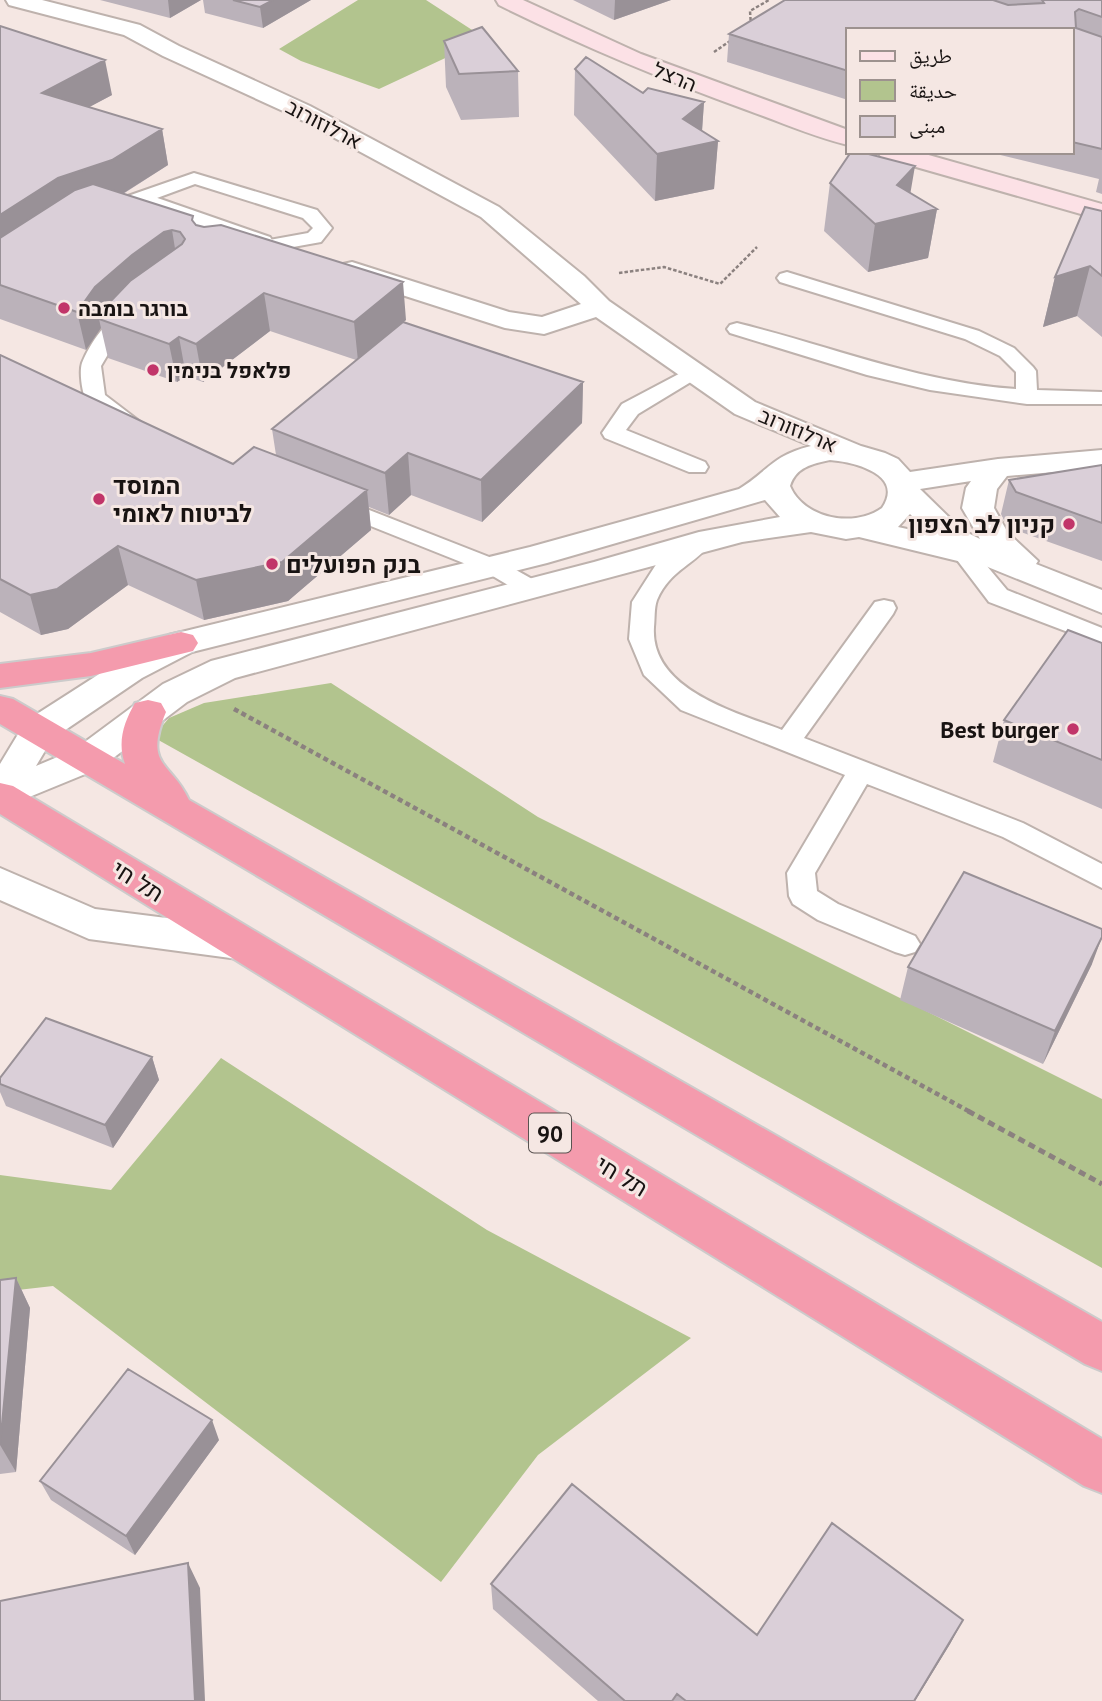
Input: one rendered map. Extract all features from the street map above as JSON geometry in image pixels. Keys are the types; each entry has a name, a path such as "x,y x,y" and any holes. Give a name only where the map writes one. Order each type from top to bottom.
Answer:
{"highway":[{"path":"0,676 100,665 181,643"},
{"path":"0,708 1102,1348"},
{"path":"148,712 140,728 138,741 141,762 161,790 196,823"},
{"name":"תל חי","path":"0,796 1102,1468"}],"street":[{"name":"ארלוזורוב","path":"18,0 132,30 171,51 302,111 489,212 574,282 599,307 692,373 745,408 850,452"},
{"name":"הרצל","path":"508,0 559,26 676,78 846,137"},
{"path":"897,154 1102,212"},
{"path":"137,199 266,245 505,320 544,326 599,307"},
{"name":"ארלוזורוב","path":"745,408 779,454 779,474"},
{"path":"0,796 39,730 130,670 181,643 494,566 750,496 795,458 811,453 850,452 897,479 951,537 977,555"},
{"path":"897,479 1102,459"},
{"path":"998,468 982,488 978,508 996,539 1042,579"},
{"path":"779,474 774,493 793,515 810,523 845,529 881,523 895,514 903,503 897,479"},
{"path":"0,796 87,759 148,712 189,685 223,669 532,589 699,542 742,532 810,523"},
{"path":"863,528 977,555 1102,602"},
{"path":"0,883 89,924 238,943"}],"lane":[{"path":"100,212 194,178 310,214 323,228 314,238 221,254"},
{"path":"787,278 972,335 1007,352 1026,372 1027,398"},
{"path":"140,304 108,336 91,366 96,397 121,420 147,430"},
{"path":"737,329 908,379 957,389 1027,398 1102,397"},
{"path":"692,373 630,409 613,433 697,467"},
{"path":"314,496 494,566 532,589"},
{"path":"699,542 665,568 644,602 641,639 657,675 690,704 1013,830 1102,877"},
{"path":"977,555 998,596 1102,637"},
{"path":"788,742 884,608"},
{"path":"862,771 801,873 803,896 828,912 905,944"}],"path":[{"path":"676,78 753,24 750,11 769,0"},
{"path":"614,274 664,267 720,284 757,247"},
{"path":"189,685 1102,1184"}],"green space":[{"path":"358,0 426,0 486,39 379,89 301,61 279,49"},
{"path":"331,683 538,817 1102,1099 1102,1268 153,737 169,718 204,703"},
{"path":"221,1058 487,1230 691,1338 538,1455 441,1582 53,1286 0,1292 0,1175 111,1190"}],"building":[{"path":"233,0 273,0 260,7"},
{"path":"785,0 993,0 1008,5 1044,3 1042,0 1102,0 1102,17 1079,9 1075,12 1076,28 1102,37 1102,149 1074,142 1074,28 846,28 846,70 729,34"},
{"path":"0,26 105,60 42,93 162,129 112,160 58,178 0,215"},
{"path":"482,27 518,71 459,74 444,41"},
{"path":"586,57 643,93 648,88 704,102 683,119 718,141 657,154 575,69"},
{"path":"850,154 869,154 915,166 897,185 937,209 875,224 830,183"},
{"path":"93,184 193,216 192,220 196,225 221,225 403,282 354,322 264,293 196,344 179,337 169,344 99,319 108,304 130,281 182,244 185,239 180,232 164,232 132,255 95,287 77,312 0,285 0,238 75,190"},
{"path":"1085,207 1102,211 1102,276 1090,266 1055,277"},
{"path":"403,322 583,382 481,480 408,453 385,473 272,429"},
{"path":"0,355 233,464 254,447 367,490 282,562 196,580 118,546 57,589 30,595 0,579"},
{"path":"1102,465 1102,523 1016,492 1009,480"},
{"path":"1068,630 1102,643 1102,760 1004,720"},
{"path":"964,872 1102,929 1102,937 1055,1031 908,967"},
{"path":"46,1018 152,1057 105,1125 0,1084 0,1078"},
{"path":"16,1278 0,1445 0,1280"},
{"path":"128,1369 212,1420 126,1536 40,1481"},
{"path":"572,1484 757,1635 832,1523 963,1620 914,1701 686,1701 677,1694 672,1701 625,1701 491,1584"},
{"path":"188,1563 195,1701 0,1701 0,1601"}],"place":[{"name":"בורגר בומבה","path":"64,308"},
{"name":"פלאפל בנימין","path":"153,370"},
{"name":"המוסד לביטוח לאומי","path":"99,499"},
{"name":"קניון לב הצפון","path":"1069,524"},
{"name":"בנק הפועלים","path":"272,564"},
{"name":"Best burger","path":"1073,729"}]}
